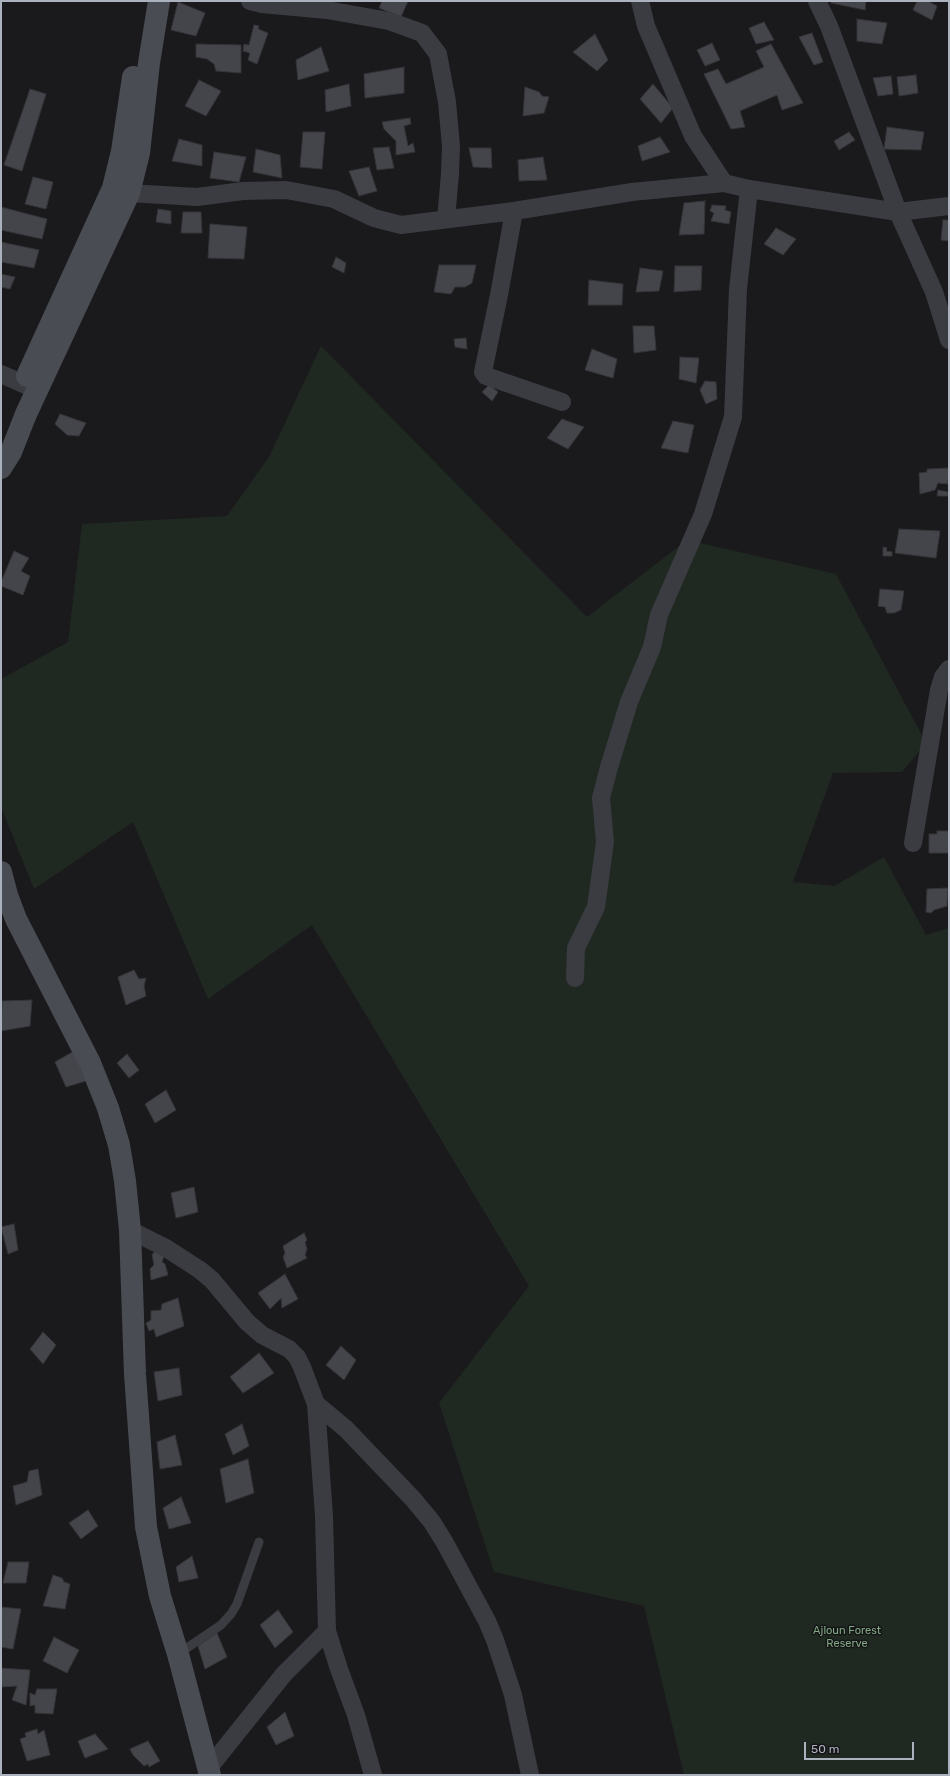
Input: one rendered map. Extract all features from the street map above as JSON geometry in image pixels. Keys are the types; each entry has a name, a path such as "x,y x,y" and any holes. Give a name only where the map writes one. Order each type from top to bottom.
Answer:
{"street":[{"path":"121,191 122,151 144,1"},
{"path":"1,468 11,452 30,387 139,153 149,64 159,1"},
{"path":"250,1 262,4 327,10 389,21 422,33 438,54 447,102 451,146 446,219"},
{"path":"640,1 646,26 693,136 724,183"},
{"path":"817,1 829,26 898,212 934,292 949,340"},
{"path":"121,191 197,197 243,191 286,190 334,200 374,218 401,225 514,211 632,192 724,183 749,189 898,212 949,206"},
{"path":"575,978 576,948 596,907 605,842 601,798 609,768 629,702 652,647 660,615 703,514 733,417 738,289 749,189"},
{"path":"514,211 483,372 486,376 562,402"},
{"path":"1,374 30,387"},
{"path":"913,843 939,690 943,677 949,669"},
{"path":"1,876 16,919 90,1064 108,1108 122,1160 130,1230 135,1374 146,1527 160,1596 178,1654 209,1772"},
{"path":"130,1230 166,1248 195,1267 212,1280 247,1322 262,1335 280,1344 297,1357 316,1404 324,1516 327,1631 338,1669 356,1715 373,1775"},
{"path":"316,1404 346,1429 413,1499 432,1522 445,1543 487,1621 495,1640 514,1695 530,1775"},
{"path":"209,1772 284,1674 327,1631"}],"lane":[{"path":"178,1654 221,1624 231,1614 237,1604 259,1542"}],"green space":[{"name":"Ajloun Forest Reserve","path":"321,346 587,617 687,540 836,574 926,743 902,772 833,773 793,882 834,886 884,857 926,935 949,928 949,1775 684,1775 644,1606 494,1572 439,1403 529,1286 312,925 208,999 133,822 34,889 1,807 1,679 68,642 82,524 227,516 269,457"}],"building":[{"path":"382,1 408,1 401,17 379,8"},
{"path":"831,1 866,1 865,10 831,3"},
{"path":"917,1 928,1 937,6 932,20 913,10"},
{"path":"178,2 205,13 196,36 171,30"},
{"path":"857,19 887,23 882,44 857,41"},
{"path":"764,22 774,40 756,44 749,28"},
{"path":"254,25 259,26 258,29 268,33 257,64 248,60 250,53 243,51 244,44 249,45"},
{"path":"812,33 823,62 814,65 799,37"},
{"path":"595,34 608,60 597,71 573,52"},
{"path":"712,43 720,60 705,66 697,50"},
{"path":"196,44 241,45 241,73 216,71 214,64 207,59 196,57"},
{"path":"771,44 803,103 782,110 777,95 740,111 745,127 731,129 704,74 718,69 726,84 764,67 756,51"},
{"path":"321,47 329,71 298,80 296,60"},
{"path":"404,67 404,93 365,98 364,74"},
{"path":"916,75 918,93 899,96 897,77"},
{"path":"891,76 893,94 878,96 873,78"},
{"path":"199,80 221,91 206,116 185,106"},
{"path":"349,84 351,106 326,112 325,90"},
{"path":"653,84 673,108 661,123 640,99"},
{"path":"525,87 539,92 542,96 549,97 544,113 523,116"},
{"path":"30,89 46,94 22,171 4,165"},
{"path":"410,118 411,124 404,126 408,146 413,143 415,152 396,155 396,141 384,129 382,122"},
{"path":"887,127 924,132 921,150 884,149"},
{"path":"303,132 325,132 322,169 300,167"},
{"path":"849,132 855,140 839,150 834,141"},
{"path":"660,137 670,152 642,161 638,146"},
{"path":"179,139 202,145 202,166 172,161"},
{"path":"389,147 394,168 377,170 373,148"},
{"path":"469,148 491,148 492,168 473,167"},
{"path":"256,149 280,155 282,178 253,172"},
{"path":"214,152 246,157 239,182 210,178"},
{"path":"543,157 547,180 519,181 518,160"},
{"path":"369,167 377,191 359,196 349,171"},
{"path":"33,177 53,182 46,209 25,204"},
{"path":"705,201 704,234 679,235 684,203"},
{"path":"712,205 726,206 725,210 731,212 729,224 711,221 714,213 710,211"},
{"path":"1,207 47,219 42,239 1,230"},
{"path":"158,209 171,211 171,224 156,222"},
{"path":"183,212 201,212 202,233 181,233"},
{"path":"943,220 949,220 949,241 941,240"},
{"path":"210,224 247,227 244,259 208,258"},
{"path":"776,228 796,239 783,255 764,244"},
{"path":"1,242 39,250 34,268 1,262"},
{"path":"336,257 346,263 344,273 332,267"},
{"path":"439,265 476,265 472,283 465,287 455,287 451,294 434,292"},
{"path":"675,266 702,266 701,290 674,292"},
{"path":"640,268 663,271 659,291 636,292"},
{"path":"1,274 15,277 10,289 1,287"},
{"path":"589,280 623,284 622,305 588,305"},
{"path":"633,326 654,326 656,350 634,353"},
{"path":"466,338 467,349 455,347 454,339"},
{"path":"592,349 617,359 613,378 585,370"},
{"path":"680,357 699,358 696,383 679,379"},
{"path":"705,381 716,382 717,399 706,404 700,390"},
{"path":"489,385 498,392 492,401 482,392"},
{"path":"60,414 86,423 79,436 67,435 55,424"},
{"path":"562,419 584,427 568,449 547,438"},
{"path":"673,421 694,425 688,453 661,448"},
{"path":"949,468 948,484 938,483 935,490 920,494 919,473 927,472 927,469"},
{"path":"938,490 948,492 948,496 937,496"},
{"path":"899,529 940,531 936,558 895,553"},
{"path":"883,547 887,548 886,551 892,552 892,556 883,556"},
{"path":"14,551 29,558 21,571 30,576 23,595 1,586 1,582"},
{"path":"880,589 904,591 901,610 894,613 887,613 885,607 878,606"},
{"path":"937,831 948,831 949,853 929,853 929,834 937,834"},
{"path":"948,888 947,906 934,910 931,913 926,912 927,889"},
{"path":"134,970 139,979 146,978 144,986 146,996 126,1005 118,977"},
{"path":"32,1000 30,1026 1,1031 2,1001"},
{"path":"74,1051 86,1081 66,1087 55,1062"},
{"path":"127,1054 139,1070 129,1078 117,1063"},
{"path":"166,1090 176,1110 155,1123 145,1104"},
{"path":"194,1187 198,1212 176,1218 171,1193"},
{"path":"14,1224 18,1250 8,1254 1,1227"},
{"path":"304,1233 307,1240 305,1242 307,1249 305,1255 307,1258 287,1268 283,1257 285,1253 283,1246"},
{"path":"159,1249 165,1253 162,1262 165,1264 168,1275 151,1280 150,1269 154,1265 152,1254"},
{"path":"285,1274 298,1299 282,1308 281,1298 270,1309 258,1293"},
{"path":"178,1298 184,1326 156,1337 154,1329 149,1331 146,1323 151,1320 151,1311 161,1310 162,1304"},
{"path":"43,1332 56,1345 43,1364 30,1349"},
{"path":"341,1346 356,1360 344,1380 326,1365"},
{"path":"259,1353 274,1373 243,1393 230,1377"},
{"path":"179,1368 182,1395 158,1401 154,1372"},
{"path":"242,1424 249,1446 233,1455 225,1434"},
{"path":"175,1435 182,1465 160,1469 157,1442"},
{"path":"248,1459 254,1493 226,1503 220,1469"},
{"path":"38,1469 42,1495 16,1505 13,1486 27,1482 29,1471"},
{"path":"181,1497 191,1523 169,1529 163,1508"},
{"path":"88,1510 98,1526 81,1539 69,1523"},
{"path":"192,1556 198,1578 179,1582 176,1567"},
{"path":"8,1562 29,1562 26,1583 3,1583"},
{"path":"53,1575 62,1578 64,1582 70,1584 65,1609 43,1606"},
{"path":"1,1607 21,1609 13,1649 1,1647"},
{"path":"278,1610 293,1632 275,1648 260,1625"},
{"path":"217,1633 227,1657 205,1669 198,1646"},
{"path":"54,1637 79,1650 67,1673 43,1661"},
{"path":"1,1668 30,1670 26,1705 12,1700 17,1686 1,1687"},
{"path":"37,1689 57,1689 53,1714 35,1713 35,1705 30,1706 30,1693 35,1695"},
{"path":"285,1712 294,1736 276,1745 267,1727"},
{"path":"37,1729 38,1734 44,1730 50,1755 27,1761 20,1739 26,1737 25,1733"},
{"path":"95,1734 108,1749 85,1758 78,1741"},
{"path":"148,1741 160,1761 149,1767 148,1764 144,1766 133,1755 130,1749"}]}
